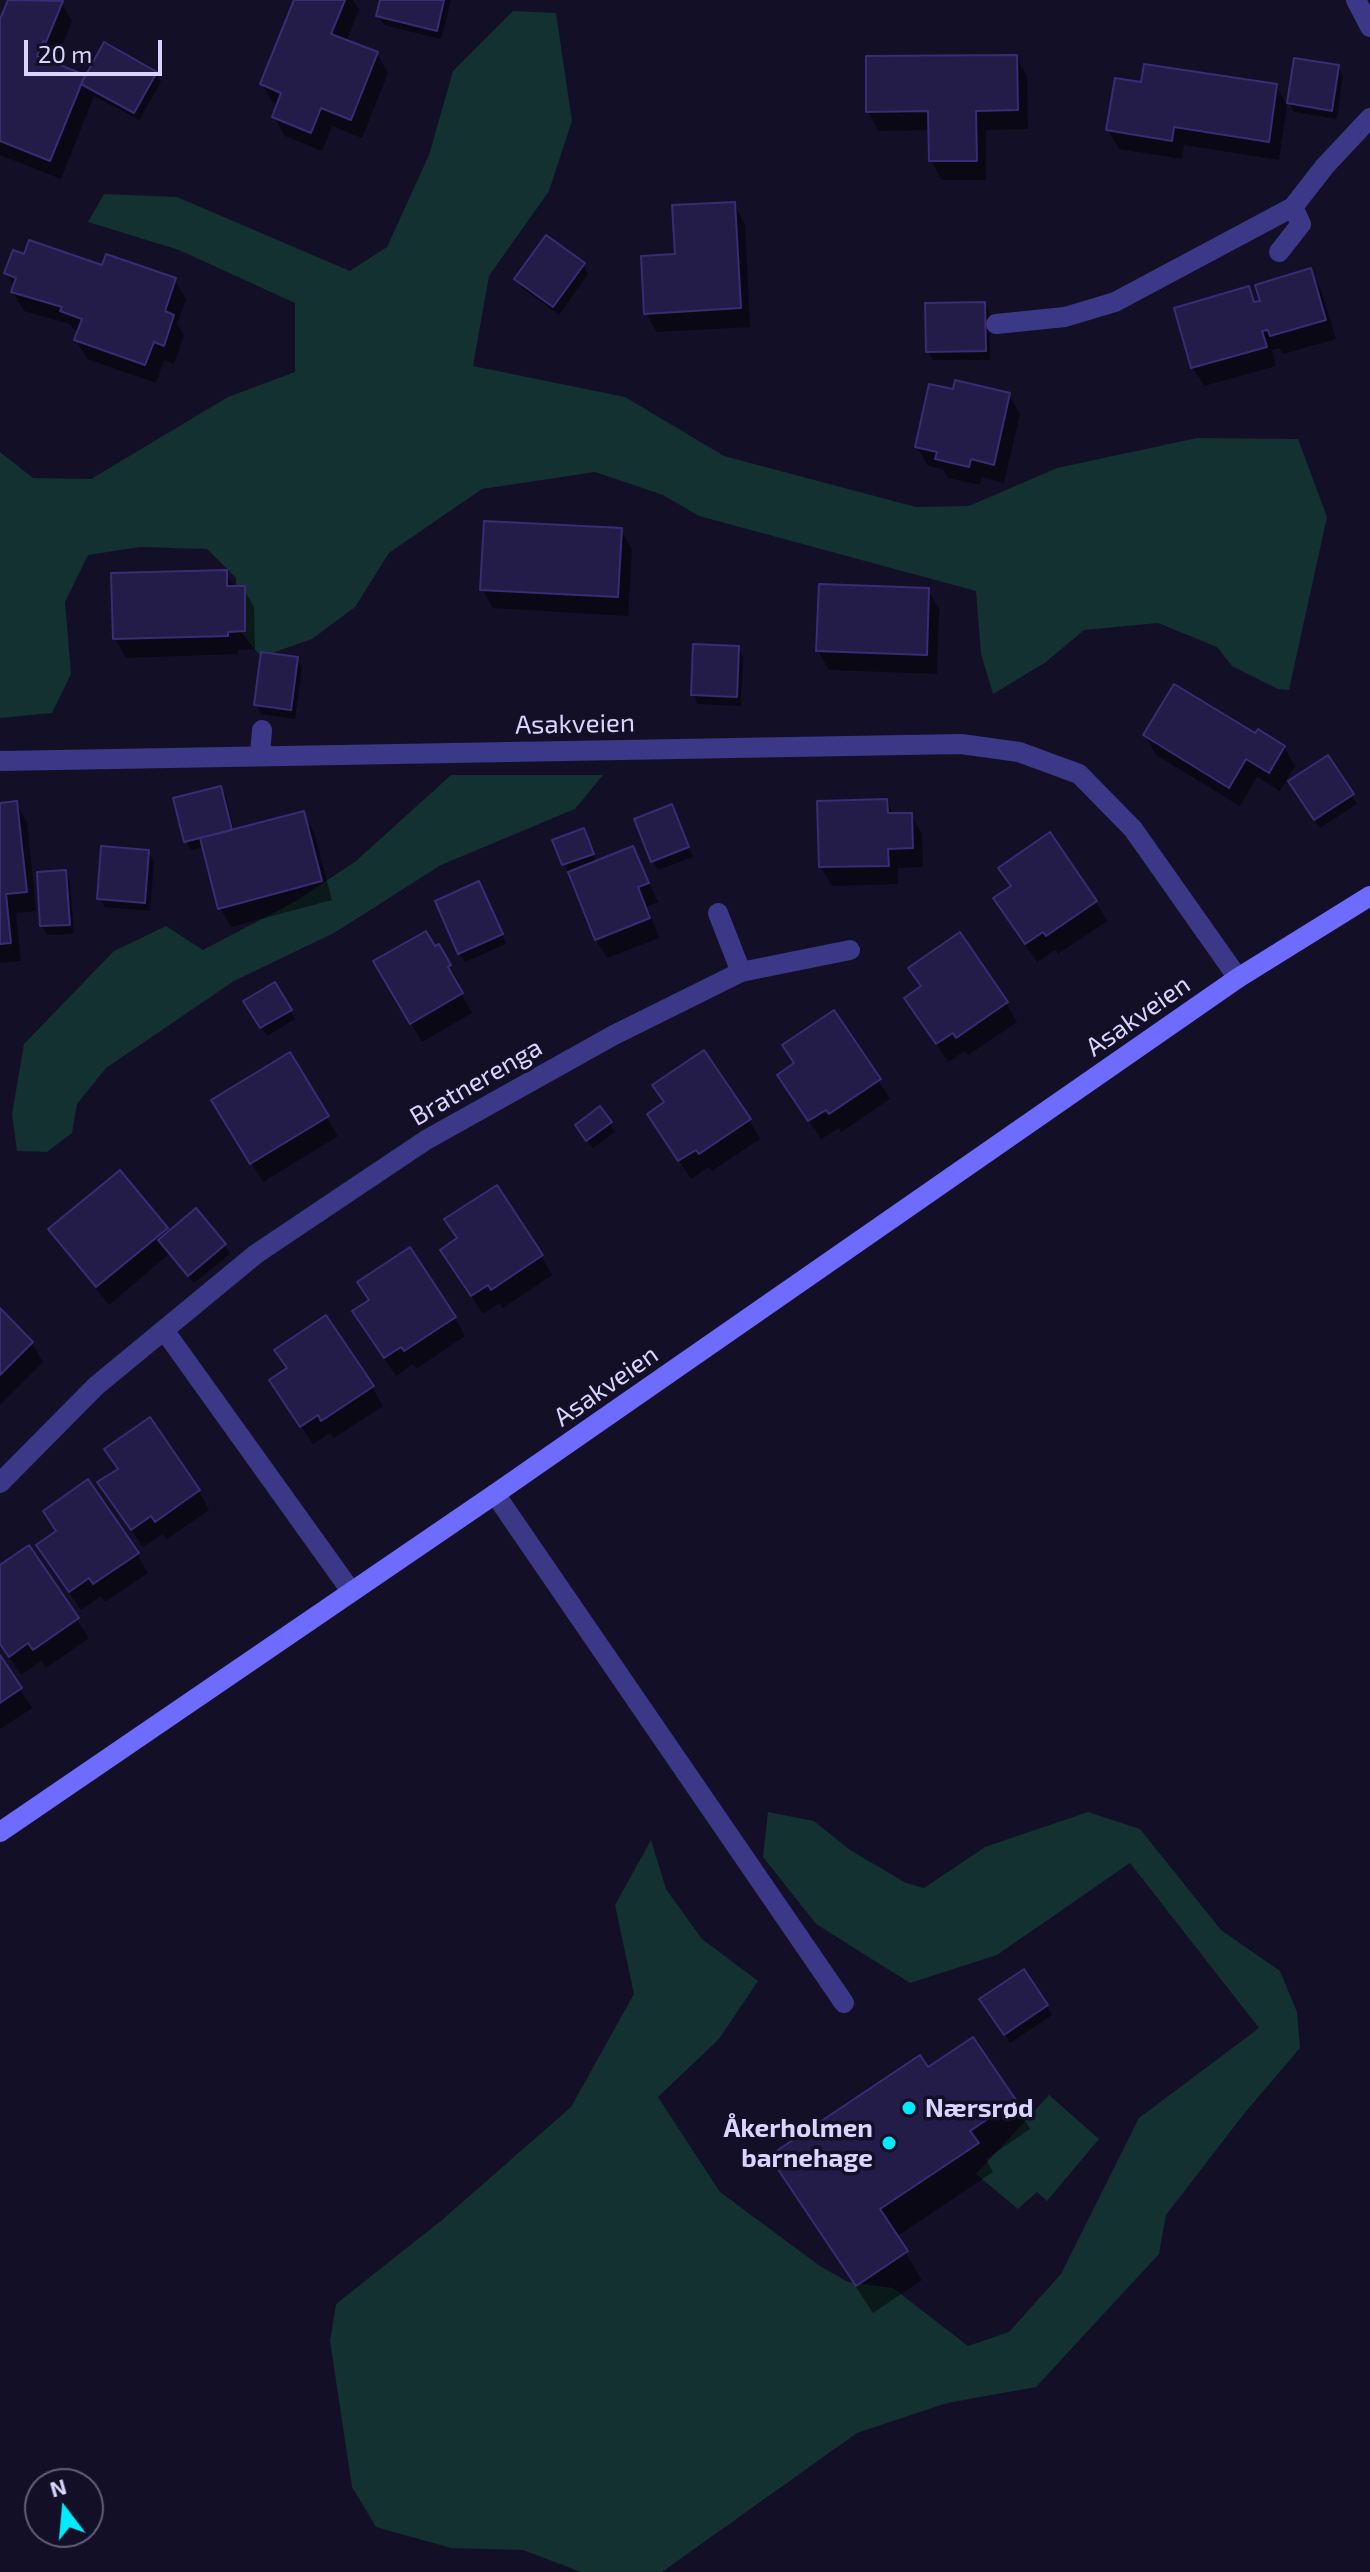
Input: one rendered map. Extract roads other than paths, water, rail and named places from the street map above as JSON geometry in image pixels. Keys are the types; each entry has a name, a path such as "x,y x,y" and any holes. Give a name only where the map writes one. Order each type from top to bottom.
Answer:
{"main road":[{"name":"Asakveien","path":"0,1832 495,1494 1238,978 1370,896"}],"street":[{"path":"1356,0 1370,27"},
{"path":"996,324 1065,317 1115,302 1293,207 1325,166 1370,118"},
{"path":"1279,252 1301,224 1293,207"},
{"path":"260,756 262,730"},
{"name":"Asakveien","path":"0,761 961,744 1019,752 1079,774 1133,829 1238,978"},
{"path":"718,913 741,972"},
{"name":"Bratnerenga","path":"0,1483 96,1386 256,1254 426,1140 614,1035 741,972 850,950"},
{"path":"164,1330 351,1591"},
{"path":"495,1494 844,2003"}],"place":[{"name":"Nærsrød","path":"909,2108"},
{"name":"Åkerholmen barnehage","path":"889,2143"}]}
